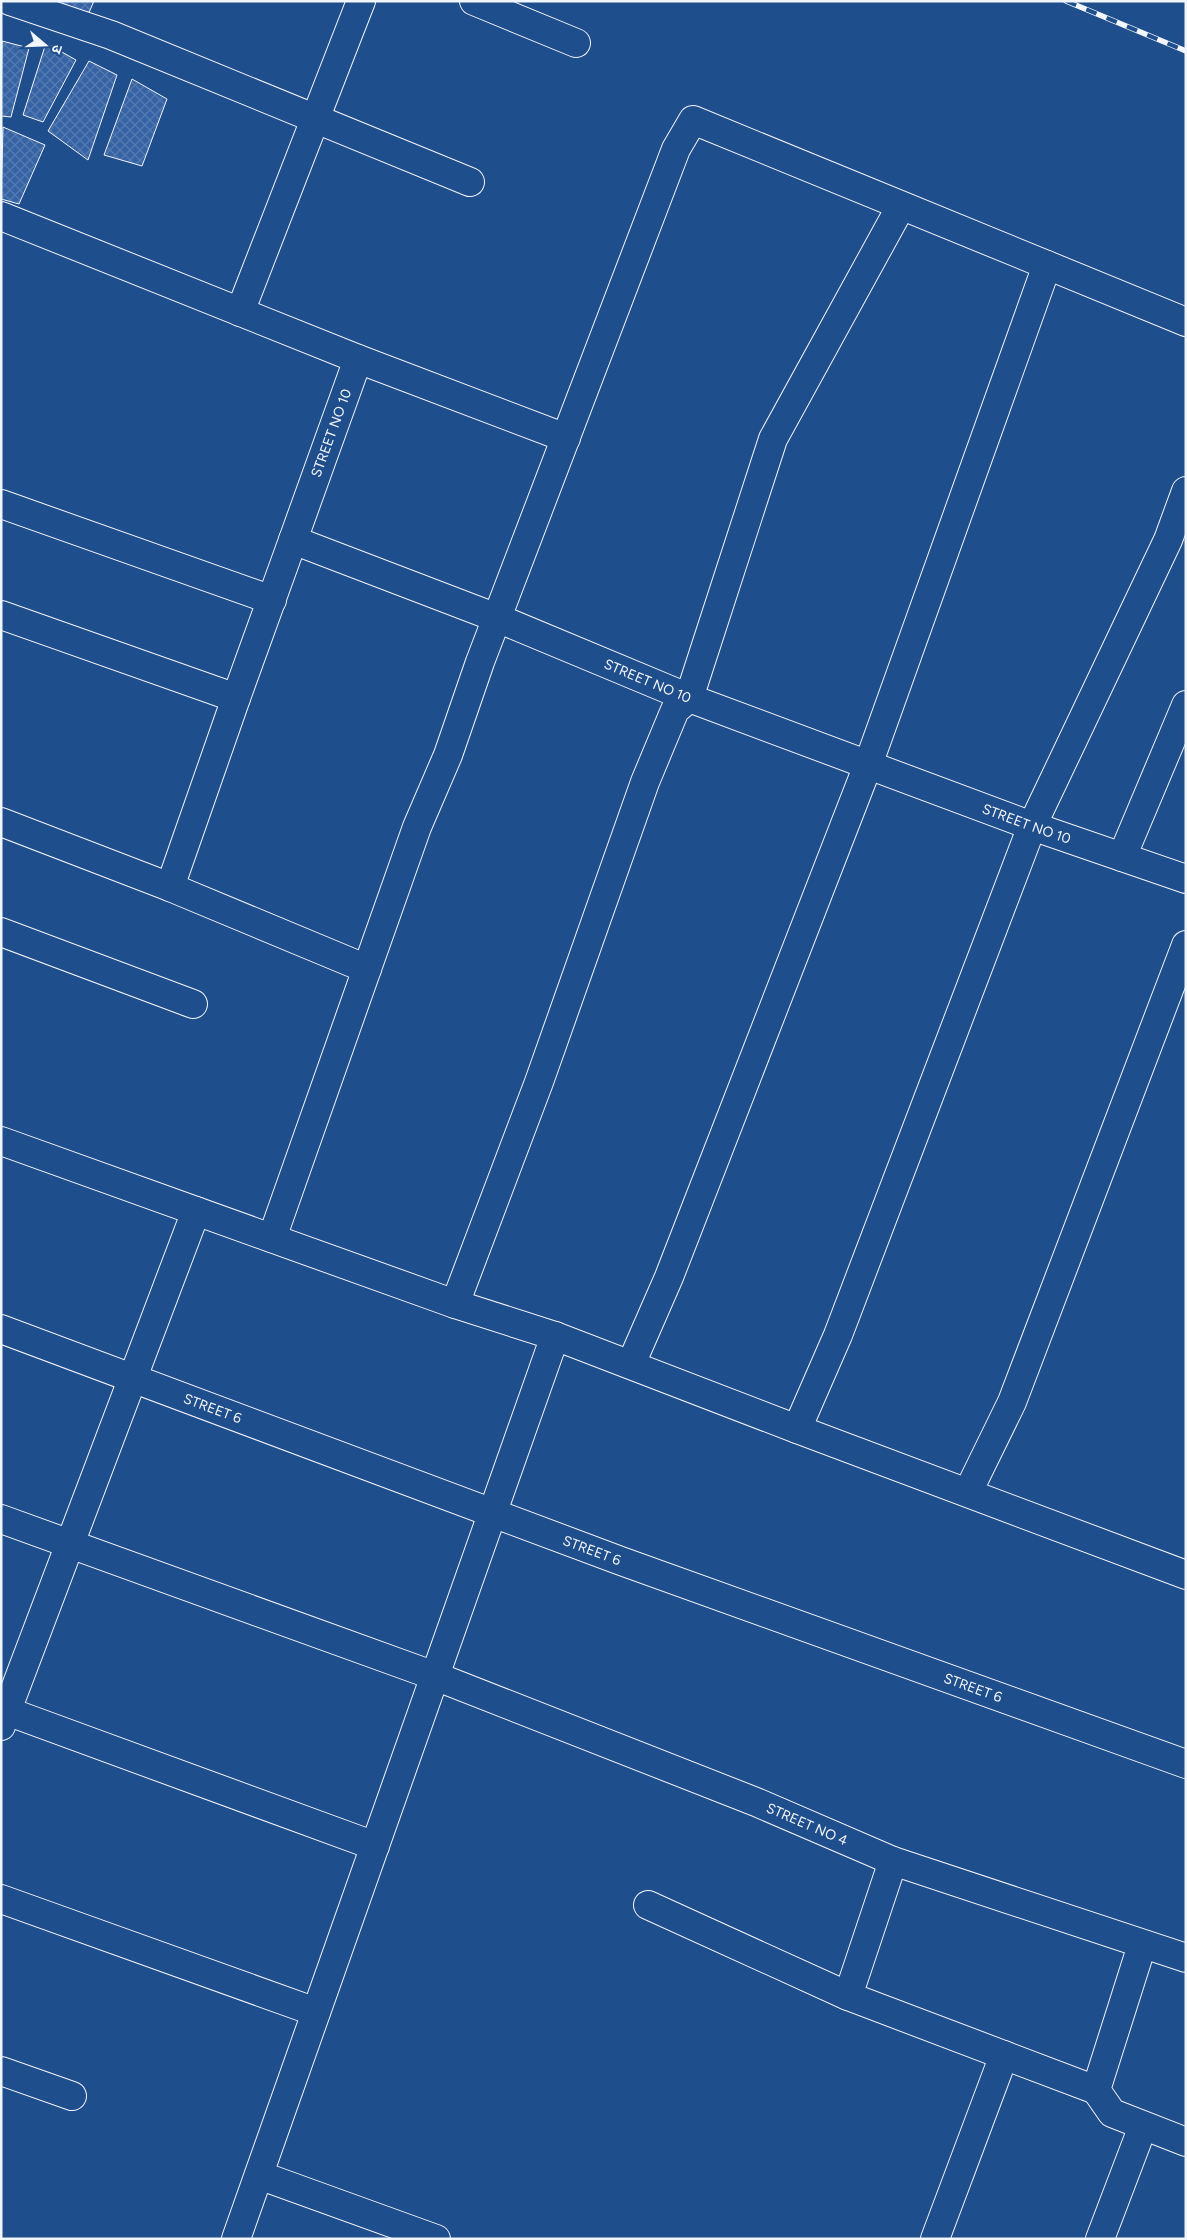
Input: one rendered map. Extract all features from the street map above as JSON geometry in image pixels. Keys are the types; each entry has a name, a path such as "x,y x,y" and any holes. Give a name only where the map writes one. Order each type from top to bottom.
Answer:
{"street":[{"path":"10,1 111,35 470,182"},
{"path":"240,312 361,1"},
{"path":"474,1 576,43"},
{"path":"272,1238 417,827 448,755 497,618 676,149 693,120 1186,322"},
{"path":"455,1304 539,1082 645,782 674,710 689,698 774,439 901,206"},
{"path":"1,216 358,359 566,438"},
{"path":"630,1364 669,1277 868,765 1047,265"},
{"name":"STREET NO 10","path":"358,359 293,540 497,618 689,698 1032,826 1186,879"},
{"path":"797,1429 838,1335 1032,826 1163,549 1186,491"},
{"path":"1,504 272,600"},
{"path":"170,888 293,540"},
{"path":"1,614 236,698"},
{"path":"1122,857 1186,704"},
{"path":"1,822 170,888 367,969"},
{"path":"1,932 193,1004"},
{"path":"968,1492 1012,1402 1186,945"},
{"path":"1,1141 455,1304 555,1336 797,1429 1186,1574"},
{"path":"196,1211 3,1715 375,1846"},
{"name":"STREET 6","path":"1,1329 492,1513 1186,1764"},
{"path":"236,2239 555,1336"},
{"name":"STREET NO 4","path":"1,1519 435,1676 756,1802 893,1861 1186,1958"},
{"path":"848,1996 893,1861"},
{"path":"1,1899 316,2012"},
{"path":"648,1905 848,1996 1096,2090 1112,2113 1186,2142"},
{"path":"1096,2090 1142,1945"},
{"path":"935,2239 1004,2055"},
{"path":"1,2071 72,2096"},
{"path":"1100,2239 1143,2126"},
{"path":"259,2175 436,2239"}],"building":[{"path":"51,1 94,1 87,17"},
{"path":"2,41 29,48 11,117 1,116"},
{"path":"46,43 76,60 43,122 23,115"},
{"path":"89,61 117,75 88,160 48,131"},
{"path":"132,79 167,99 142,166 104,155"},
{"path":"3,127 45,145 19,204 1,199"}],"railway":[{"path":"1066,1 1186,51"}]}
